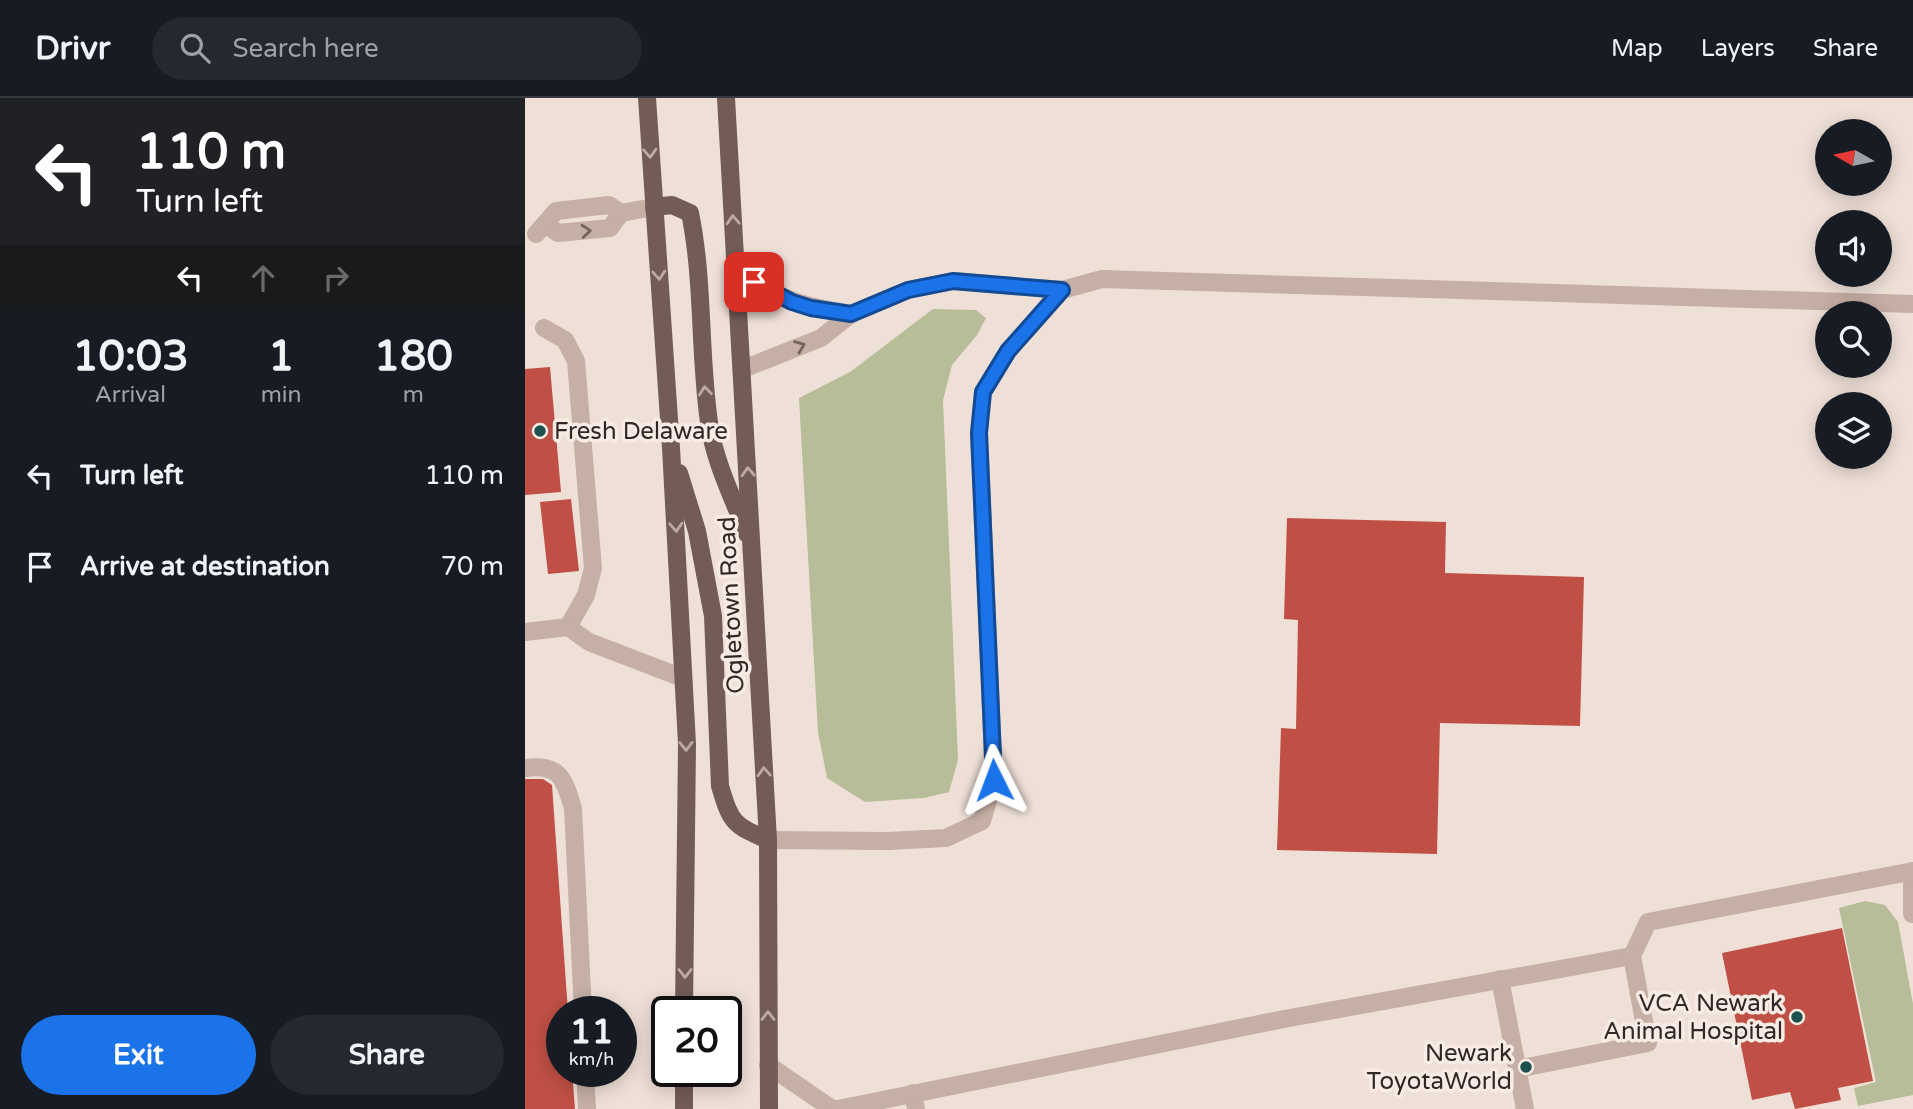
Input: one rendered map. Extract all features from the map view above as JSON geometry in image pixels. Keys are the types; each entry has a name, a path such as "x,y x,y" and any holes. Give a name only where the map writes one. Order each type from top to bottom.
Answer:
{"main road":[{"path":"647,98 671,447 687,744 684,996"},
{"name":"Ogletown Road","path":"726,98 768,840 769,1109"},
{"path":"654,207 672,205 690,213 696,239 702,358 709,425 721,466 753,550"},
{"path":"671,447 697,531 713,616 720,786 726,807 739,828 768,840"},
{"path":"684,1087 684,1109"}],"street":[{"path":"540,229 556,211 609,205 621,213 654,207"},
{"path":"736,271 792,302 851,314"},
{"path":"743,369 821,338 851,314 908,290 953,281 1062,290 1102,279 1913,304"},
{"path":"768,840 888,841 946,838 982,821 994,780 979,433 983,392 1008,351 1062,290"},
{"path":"544,328 565,340 576,361 593,568 586,595 568,626"},
{"path":"525,632 568,626 589,642 683,678"},
{"path":"525,768 535,766 553,769 565,781 573,808 582,996"},
{"path":"1517,1069 1648,1043 1632,956 1648,922 1912,871 1912,914"},
{"path":"838,1109 914,1101 1284,1019 1632,956"},
{"path":"1500,979 1525,1109"},
{"path":"768,1065 832,1109"},
{"path":"586,1087 587,1109"}],"green space":[{"path":"933,309 976,310 986,318 977,335 952,365 943,400 958,760 949,792 924,798 865,802 827,778 818,732 799,398 850,372"},
{"path":"1865,901 1885,905 1898,922 1913,1004 1913,1095 1858,1106 1854,1088 1876,1082 1839,908"}],"building":[{"name":"Fresh Delaware","path":"550,367 561,492 525,495 525,369"},
{"path":"571,499 579,571 548,574 540,502"},
{"path":"1287,518 1446,522 1445,573 1584,577 1580,726 1440,723 1437,854 1277,850 1281,728 1296,729 1298,620 1284,619"},
{"path":"525,779 543,779 552,785 567,996 546,996 546,1087 573,1087 575,1109 525,1109"},
{"name":"VCA Newark Animal Hospital","path":"1842,928 1873,1081 1838,1088 1841,1100 1795,1109 1790,1092 1752,1100 1722,953"}],"place":[{"name":"Fresh Delaware","path":"540,431"},
{"name":"VCA Newark Animal Hospital","path":"1797,1017"},
{"name":"Newark ToyotaWorld","path":"1526,1067"}],"route":[{"path":"754,282 792,302 851,314 908,290 953,281 1062,290 1008,351 983,392 979,433 994,780"}]}
